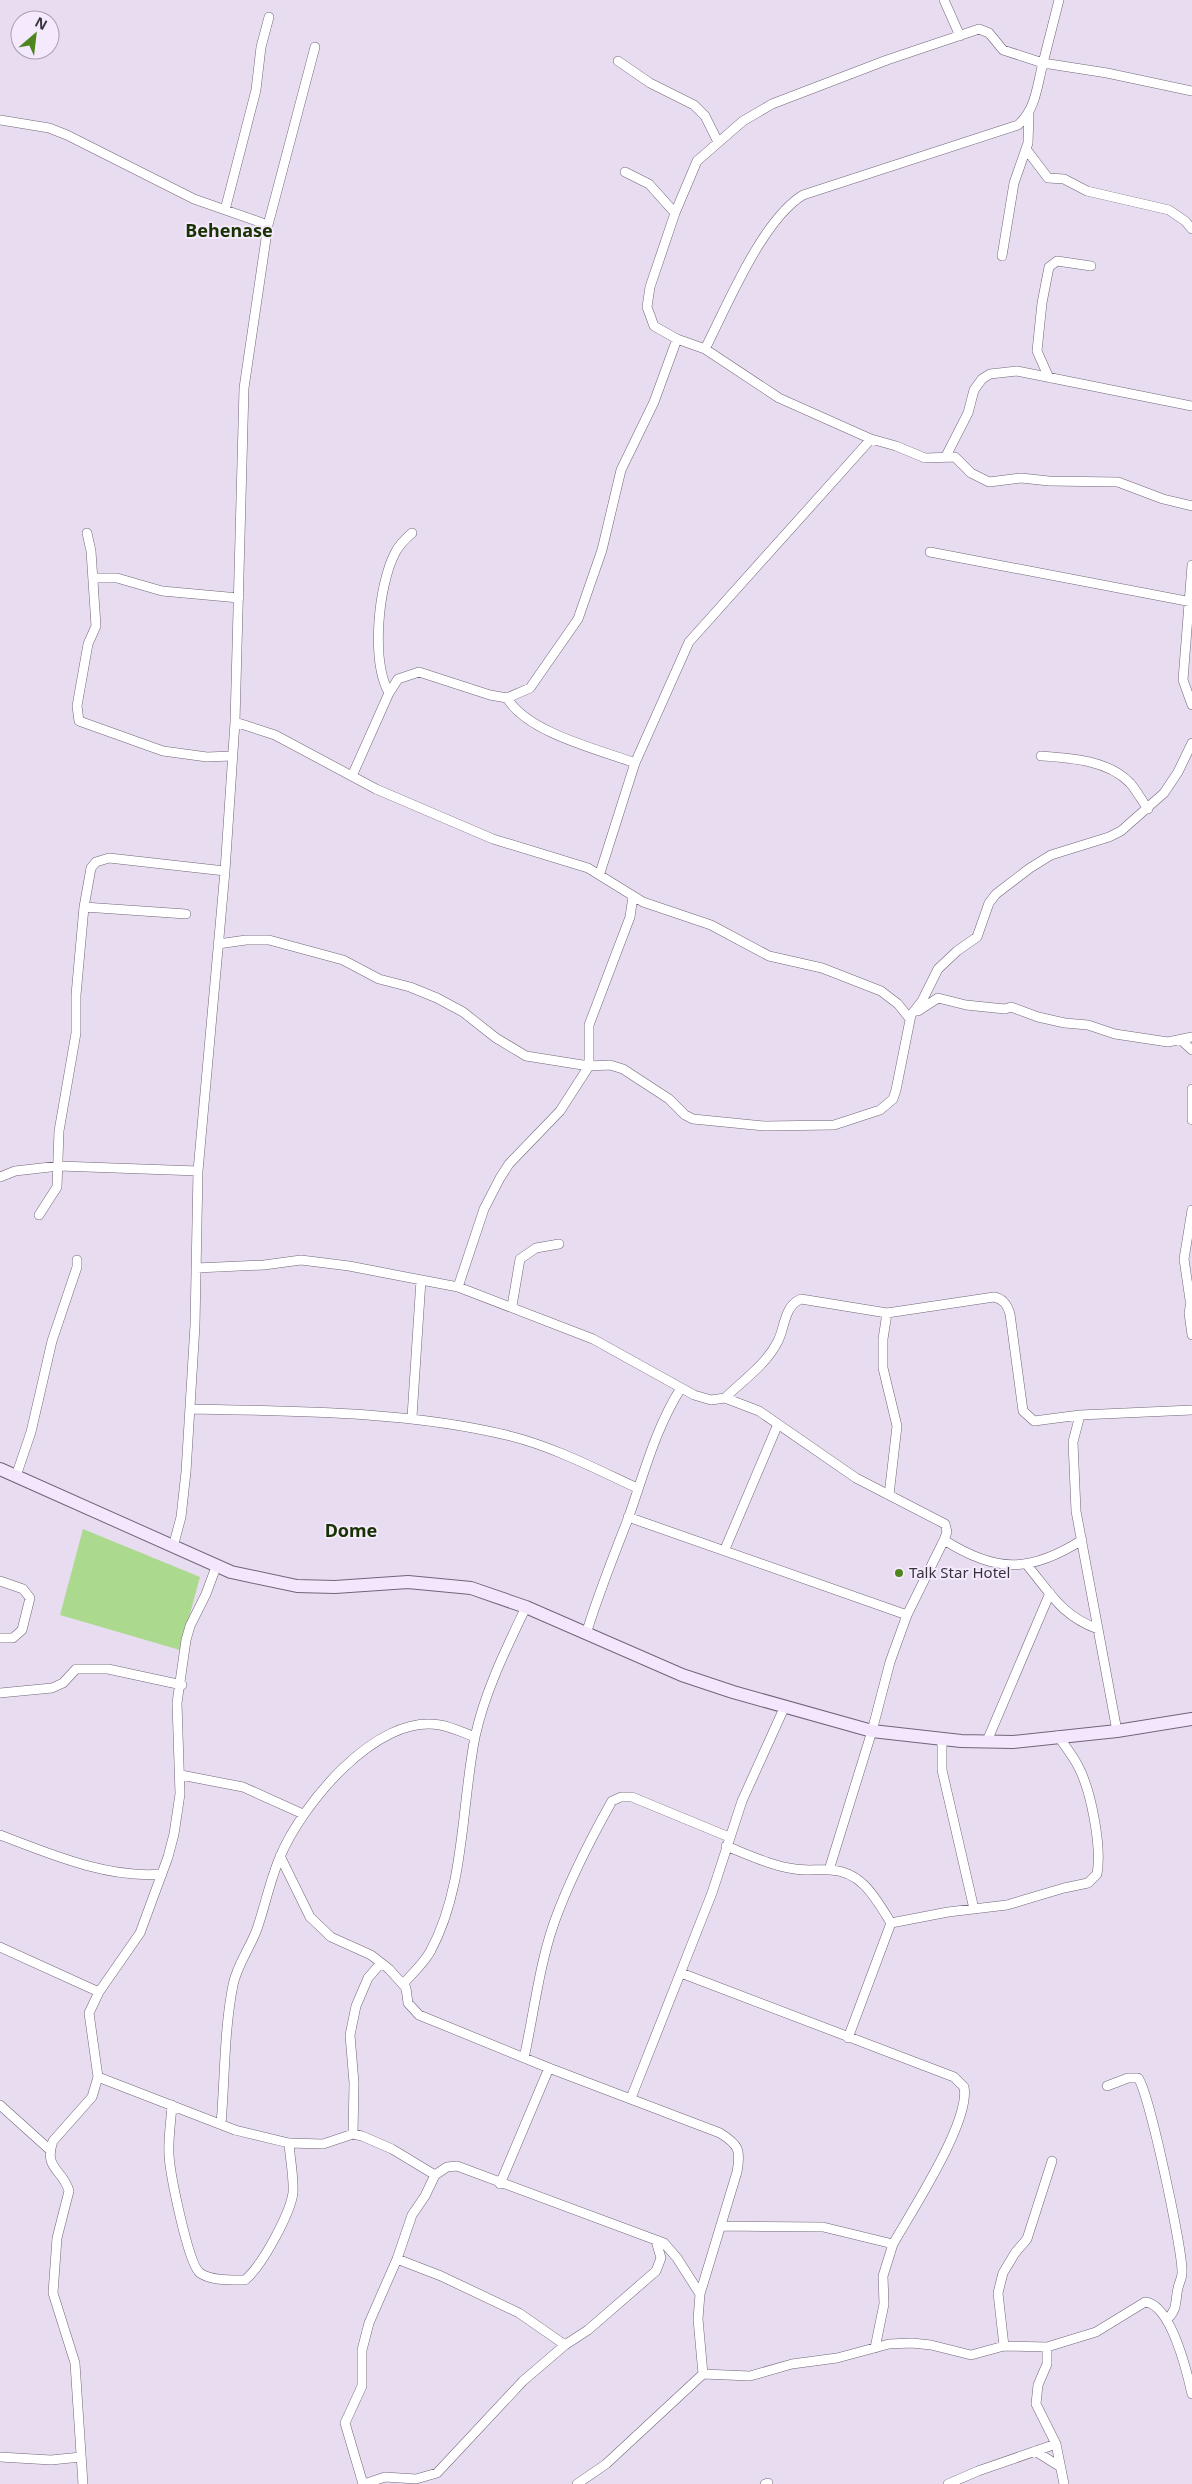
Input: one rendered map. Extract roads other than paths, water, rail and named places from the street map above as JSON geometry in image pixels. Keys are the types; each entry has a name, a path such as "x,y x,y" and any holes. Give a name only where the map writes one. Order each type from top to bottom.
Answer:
{"street":[{"path":"944,0 960,36"},
{"path":"1002,256 1014,183 1026,149 1028,114 1059,0"},
{"path":"225,210 244,128 256,90 261,47 269,17"},
{"path":"1192,91 1107,73 1043,63 1003,50 989,33 979,29 772,104 743,121 697,161 674,213 650,287 647,307 654,326 677,339 704,349 779,398 871,439 896,446 925,458 955,457 971,473 989,482 1021,478 1118,482 1163,499 1192,506"},
{"path":"173,1546 181,1517 190,1410 198,1171 225,871 231,756 235,722 244,388 268,226 314,47"},
{"path":"618,61 650,83 694,106 705,116 718,142"},
{"path":"704,349 760,244 780,213 793,202 803,195 992,136 1018,126 1028,114"},
{"path":"0,120 49,128 67,135 194,199 268,226"},
{"path":"1026,149 1048,178 1064,179 1087,192 1169,210 1185,220 1192,229"},
{"path":"625,172 649,184 674,213"},
{"path":"1049,378 1037,351 1042,303 1049,267 1057,261 1091,266"},
{"path":"352,776 389,693 398,679 419,672 490,695 507,698 530,688 578,619 602,550 621,470 654,402 677,339"},
{"path":"946,456 968,413 974,390 982,379 990,374 1017,371 1192,406"},
{"path":"600,873 635,763 689,642 871,439"},
{"path":"389,693 381,674 379,644 381,608 385,582 394,555 412,532"},
{"path":"87,533 90,545 96,626 88,644 77,706 79,721 164,751 207,757 231,756"},
{"path":"930,552 1190,601"},
{"path":"1192,565 1183,680 1192,705"},
{"path":"93,578 116,578 162,591 239,598"},
{"path":"507,698 513,708 545,727 579,744 635,763"},
{"path":"235,722 275,735 376,789 493,839 566,860 600,873 633,896 711,925 769,956 822,968 880,991 898,1004 911,1017"},
{"path":"218,944 246,940 270,940 343,960 379,979 410,987 437,998 463,1012 496,1038 526,1056 588,1066 610,1065 623,1069 669,1099 685,1114 694,1119 765,1126 834,1125 880,1110 893,1099 911,1017 922,1002 938,969 957,951 977,937 989,902 996,894 1030,868 1051,855 1109,837 1122,831 1164,793 1178,772 1192,743"},
{"path":"1041,756 1063,758 1104,767 1131,784 1148,809"},
{"path":"39,1215 54,1194 59,1166 59,1131 76,1033 76,995 84,907 91,868 102,859 225,871"},
{"path":"458,1286 484,1209 500,1178 509,1164 560,1111 588,1066 589,1025 630,917 633,896"},
{"path":"84,907 186,914"},
{"path":"911,1017 938,998 966,1005 1011,1008 1053,1021 1088,1025 1115,1034 1168,1042 1192,1037"},
{"path":"1181,1040 1192,1050"},
{"path":"1192,1089 1192,1120"},
{"path":"0,1177 15,1171 59,1166 198,1171"},
{"path":"1192,1210 1184,1259 1191,1298 1189,1312 1192,1335"},
{"path":"512,1306 520,1259 536,1248 559,1244"},
{"path":"16,1476 30,1432 52,1341 77,1260"},
{"path":"196,1268 264,1266 300,1260 349,1266 458,1286 593,1339 694,1395 711,1400 725,1398 760,1411 856,1478 945,1524 947,1532 944,1540 907,1615 890,1662 872,1731 829,1870"},
{"path":"412,1417 421,1280"},
{"path":"725,1398 768,1358 778,1340 790,1306 795,1301 801,1299 812,1300 887,1313 994,1297 1000,1298 1007,1304 1023,1411 1034,1421 1080,1415 1192,1410"},
{"path":"887,1313 883,1339 883,1368 897,1426 889,1495"},
{"path":"586,1634 602,1581 628,1517 637,1488 667,1411 681,1388"},
{"path":"190,1410 266,1410 412,1417 509,1436 534,1443 637,1488"},
{"path":"1080,1415 1072,1442 1076,1511 1117,1731"},
{"path":"725,1550 778,1424"},
{"path":"0,1469 216,1567 245,1576 297,1586 335,1587 402,1582 433,1583 471,1588 526,1607 682,1675 872,1731 942,1739 1014,1742 1117,1731 1192,1719"},
{"path":"628,1517 907,1615"},
{"path":"944,1540 972,1556 994,1562 1027,1565 1060,1554 1082,1540"},
{"path":"1027,1565 1063,1610 1081,1623 1098,1629"},
{"path":"83,2484 75,2363 53,2293 57,2238 69,2192 64,2180 53,2167 49,2158 50,2150 53,2141 92,2097 98,2077 90,2013 99,1992 140,1933 162,1874 174,1834 181,1775 178,1703 190,1626 206,1594 216,1567"},
{"path":"0,1581 23,1589 30,1598 22,1630 13,1638 0,1638"},
{"path":"987,1741 1050,1593"},
{"path":"403,1984 429,1953 446,1917 476,1737 496,1669 526,1607"},
{"path":"0,1693 52,1688 64,1683 76,1669 108,1669 182,1685"},
{"path":"631,2098 712,1893 742,1801 785,1706"},
{"path":"221,2124 233,1983 255,1933 280,1856 303,1814 351,1760 367,1746 382,1738 416,1725 438,1724 476,1737"},
{"path":"891,1923 928,1915 1007,1905 1064,1888 1088,1884 1097,1874 1098,1849 1091,1807 1079,1767 1058,1736"},
{"path":"942,1739 942,1770 974,1909"},
{"path":"181,1775 243,1787 303,1814"},
{"path":"524,2058 536,2006 540,1976 554,1923 577,1868 612,1801 621,1797 632,1798 729,1837"},
{"path":"0,1835 45,1852 122,1873 162,1874"},
{"path":"726,1846 796,1869 829,1870 851,1877 865,1885 879,1902 891,1923"},
{"path":"280,1856 300,1900 320,1928 331,1937 371,1955 381,1963 406,1988 411,2009 419,2015 548,2068 720,2133 736,2146 740,2155 739,2163 700,2294 698,2319 703,2374"},
{"path":"848,2038 891,1923"},
{"path":"0,1947 99,1992"},
{"path":"353,2134 354,2082 350,2035 356,2006 368,1978 381,1963"},
{"path":"681,1973 954,2077 964,2087 963,2104 953,2136 893,2244 882,2276 884,2304 875,2348"},
{"path":"500,2184 548,2068"},
{"path":"98,2077 235,2130 289,2143 323,2144 353,2134 392,2149 435,2175"},
{"path":"1107,2086 1128,2078 1138,2078 1143,2083 1179,2241 1182,2269 1175,2309 1167,2319"},
{"path":"172,2105 169,2156 179,2208 194,2263 198,2271 208,2277 245,2280 253,2274 275,2238 293,2191 289,2143"},
{"path":"0,2106 50,2150"},
{"path":"1004,2346 998,2293 1003,2273 1014,2253 1027,2239 1052,2161"},
{"path":"656,2241 661,2258 656,2270 588,2330 565,2345 523,2381 437,2473 416,2479 385,2477 364,2484 345,2424 362,2386 362,2350 370,2323 397,2258 412,2215 426,2196 435,2175 447,2167 457,2166 500,2184 664,2243 677,2258 700,2294"},
{"path":"721,2226 823,2227 893,2244"},
{"path":"397,2258 441,2276 519,2313 565,2345"},
{"path":"577,2484 606,2464 703,2374 750,2376 792,2364 823,2361 875,2348 912,2342 971,2355 1004,2346 1047,2347 1096,2332 1144,2302 1151,2302 1158,2307 1167,2319 1186,2369 1192,2394"},
{"path":"1047,2347 1047,2364 1038,2385 1036,2404 1056,2444 1064,2484"},
{"path":"948,2484 978,2470 1056,2444"},
{"path":"1035,2451 1059,2466"},
{"path":"0,2457 51,2460 81,2457"}],"place":[{"name":"Talk Star Hotel","path":"899,1573"}],"district":[{"name":"Behenase","path":"229,231"},
{"name":"Dome","path":"351,1531"}]}
